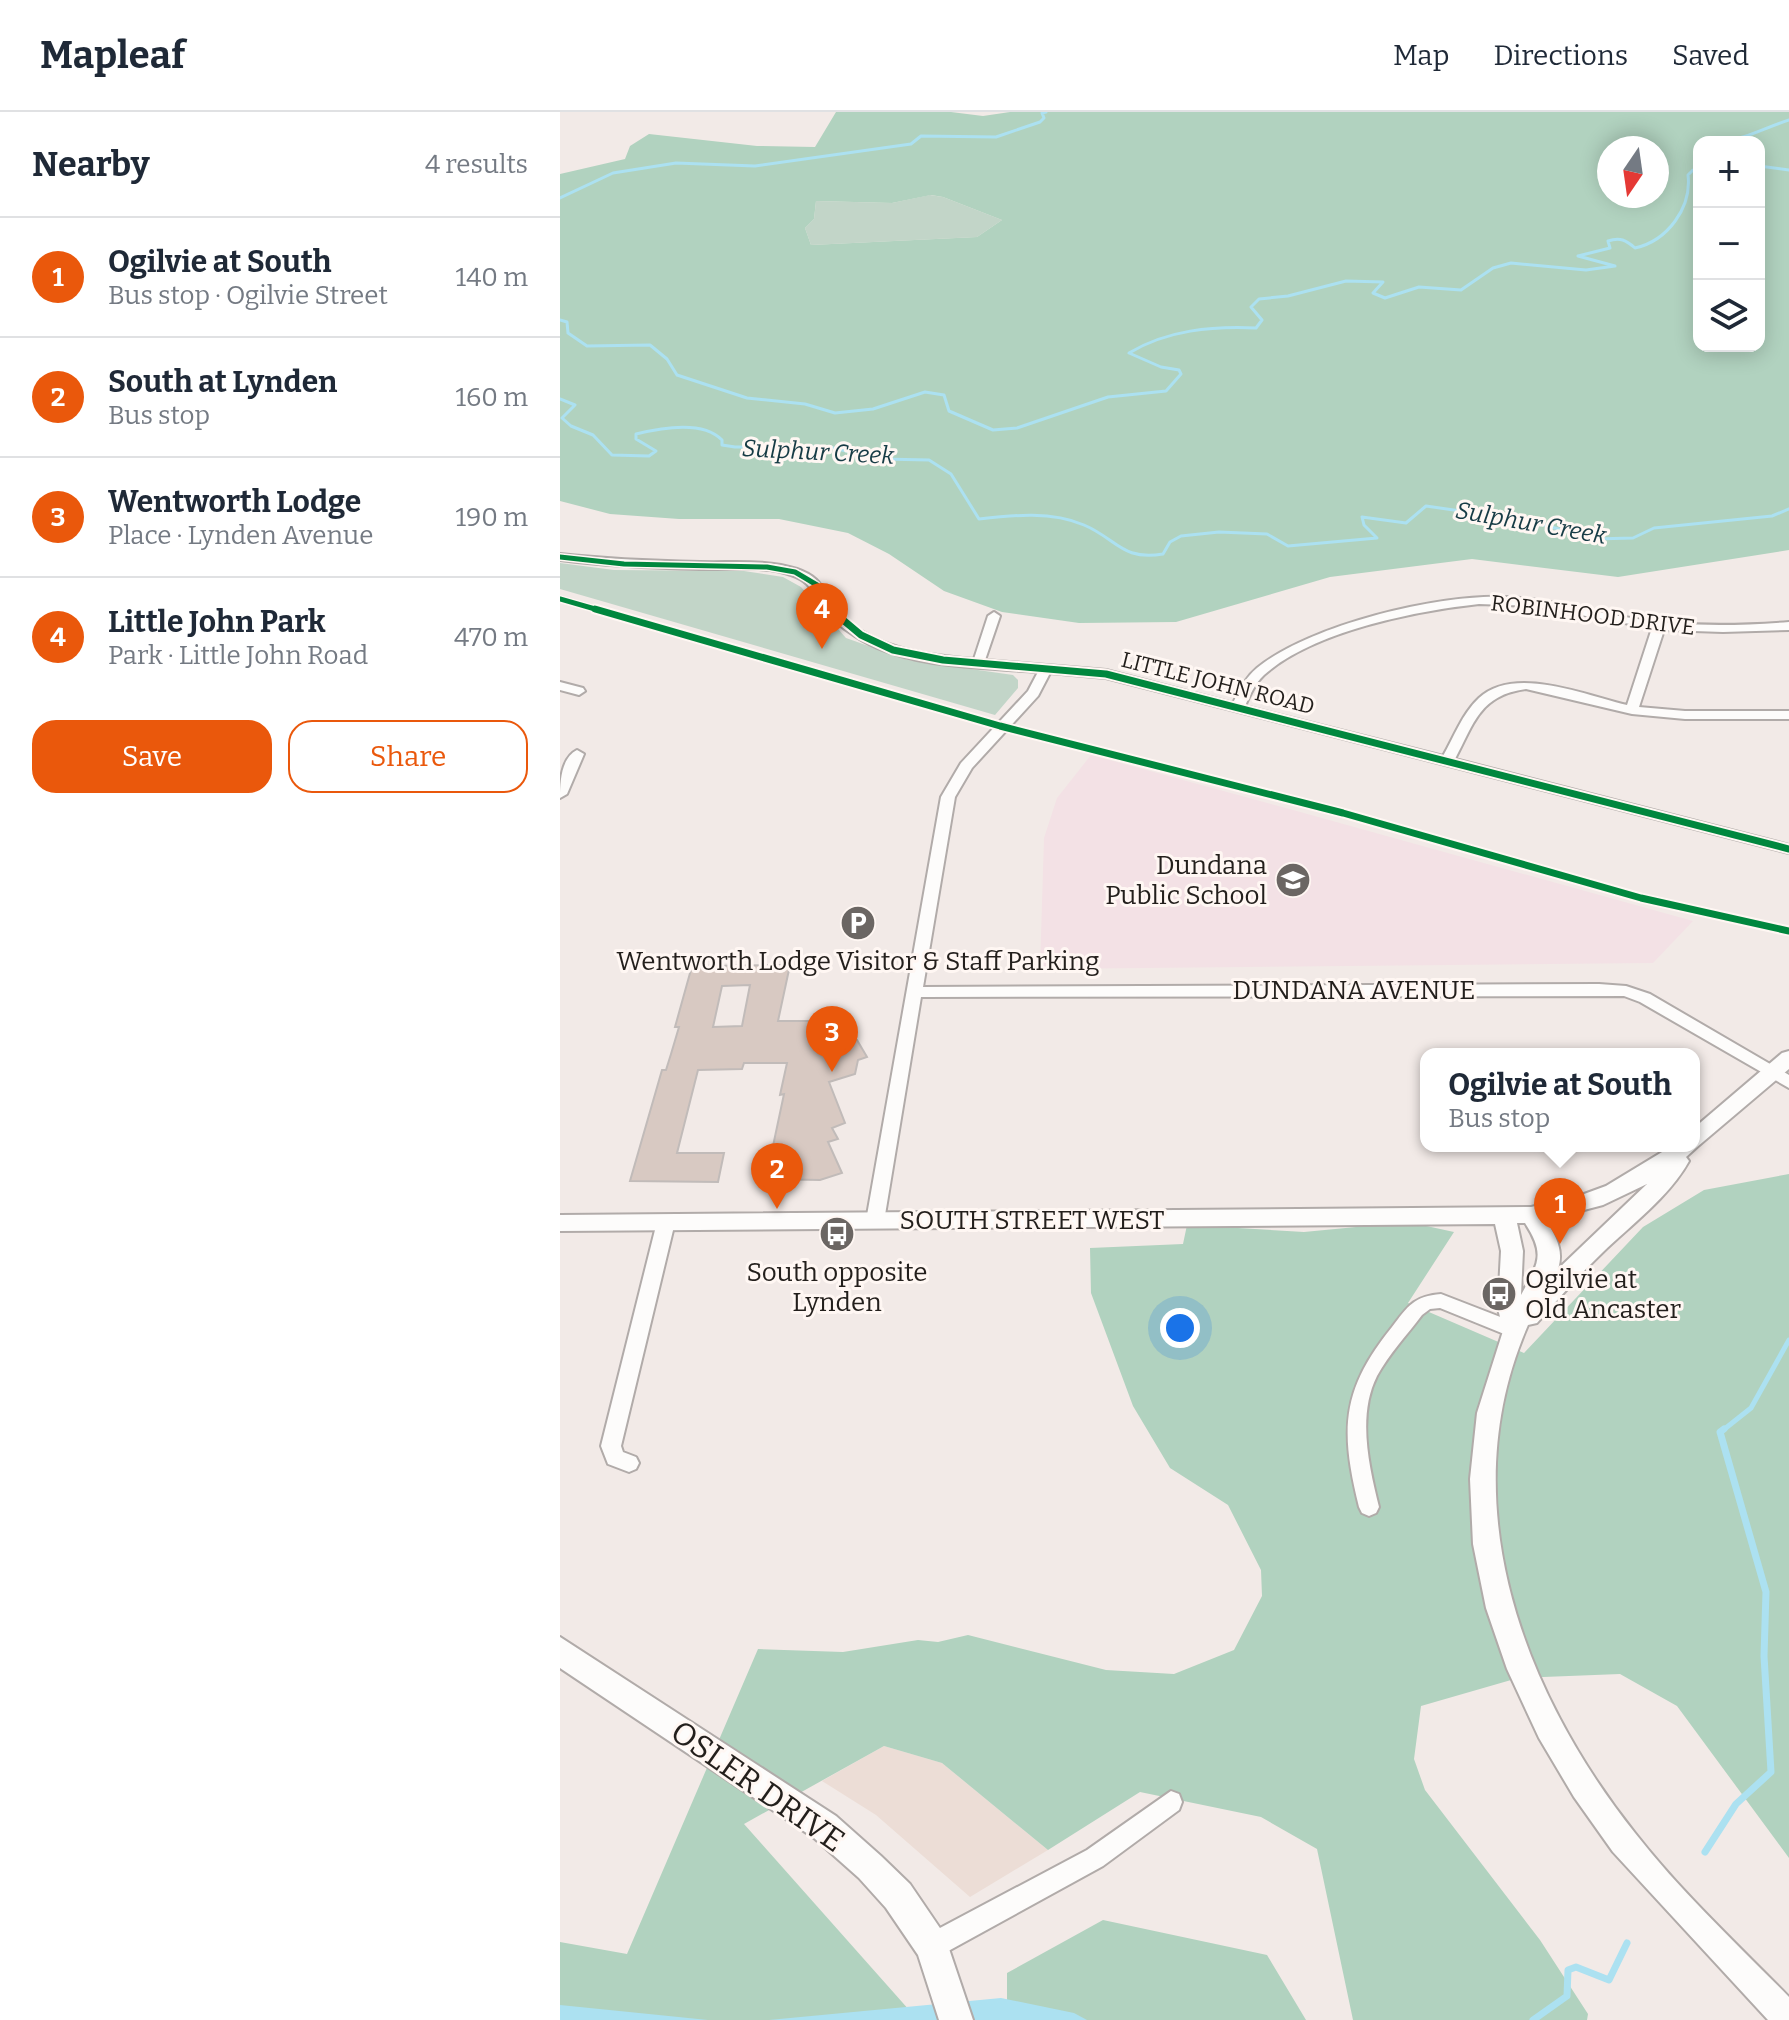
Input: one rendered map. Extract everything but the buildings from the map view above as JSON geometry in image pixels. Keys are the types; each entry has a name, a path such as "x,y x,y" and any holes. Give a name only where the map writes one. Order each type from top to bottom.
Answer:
{"main road":[{"name":"OSLER DRIVE","path":"560,1651 825,1827 898,1896 936,1956 956,2020"}],"street":[{"name":"LITTLE JOHN ROAD","path":"560,557 624,564 767,567 795,572 817,585 828,607 841,620 874,642 915,656 1106,674 1789,849"},
{"name":"ROBINHOOD DRIVE","path":"1238,706 1247,687 1260,672 1281,657 1309,643 1425,609 1501,600 1659,626 1708,629 1789,626"},
{"path":"978,664 994,616"},
{"path":"1632,710 1659,626"},
{"path":"875,1221 948,797 966,766 1034,693 1046,669"},
{"path":"1447,761 1485,697 1496,690 1526,685 1632,710 1685,715 1789,715"},
{"path":"560,686 579,691"},
{"path":"560,794 577,754"},
{"name":"DUNDANA AVENUE","path":"914,992 1626,991 1784,1071"},
{"path":"1700,1135 1784,1071"},
{"name":"SOUTH STREET WEST","path":"560,1223 1531,1215 1606,1197 1680,1152"},
{"path":"1514,1330 1556,1290 1579,1261 1660,1184 1684,1152"},
{"path":"1504,1215 1512,1251 1509,1308 1514,1330"},
{"path":"1531,1215 1551,1248 1551,1255 1549,1265 1514,1330 1496,1384 1482,1483 1483,1533 1491,1584 1518,1668 1563,1754 1625,1845 1789,2019"},
{"path":"629,1463 615,1458 611,1446 666,1222"},
{"path":"1369,1507 1360,1472 1358,1408 1366,1380 1416,1310 1426,1302 1441,1301 1514,1330"},
{"path":"936,1956 1095,1858 1171,1802"}],"shaded area":[{"name":"Dundana Public School","path":"1091,755 1693,921 1653,963 1040,969 1044,838 1057,798"},
{"path":"884,1746 942,1763 1048,1850 970,1897 876,1815 822,1781"}],"green space":[{"path":"836,112 951,112 983,116 1010,112 1789,112 1789,550 1618,577 1472,559 1330,577 1176,622 1079,623 1002,612 944,591 889,554 848,533 779,519 679,519 610,514 560,501 560,174 625,159 630,146 649,134 757,146 815,147","holes":["931,195 1002,220 977,237 811,245 805,228 814,219 816,201 892,203"]},
{"path":"930,195 1002,220 977,237 811,245 805,228 814,219 816,201 892,203"},
{"path":"560,563 614,570 744,571 783,577 801,587 846,638 908,660 1013,675 1018,680 1018,688 995,715 560,589"},
{"path":"1789,1174 1789,1858 1677,1706 1620,1674 1518,1678 1421,1706 1414,1759 1425,1790 1540,1940 1588,2014 1587,2020 1353,2020 1317,1849 1261,1817 1140,1792 1048,1850 942,1763 884,1746 744,1824 918,2020 560,2020 560,1942 627,1954 758,1649 843,1652 918,1640 938,1642 968,1635 1106,1670 1174,1674 1234,1650 1262,1596 1261,1570 1228,1505 1170,1468 1133,1406 1091,1293 1090,1248 1183,1244 1187,1225 1304,1232 1408,1222 1454,1232 1408,1303 1524,1353 1643,1227 1704,1190"},
{"path":"1103,1920 1267,1955 1306,2020 1007,2020 1007,1973"}],"water":[{"path":"1001,1998 1074,2013 1087,2020 769,2020"},
{"path":"560,2005 708,2020 560,2020"}],"waterway":[{"path":"560,198 613,173 676,163 755,166 911,144 921,136 996,137 1040,122 1044,118 1042,113 1046,112"},
{"path":"1747,136 1789,120"},
{"path":"1765,167 1789,170"},
{"path":"560,320 567,322 568,333 587,346 650,345 667,359 677,375 747,398 805,404 835,413 873,409 925,392 944,395 949,411 993,430 1017,428 1108,397 1166,391 1181,374 1179,370 1161,367 1129,353 1174,334 1223,328 1256,328 1262,320 1251,307 1259,299 1288,296 1346,281 1383,282 1373,293 1385,298 1419,287 1461,290 1493,268 1511,263 1586,270 1615,266 1578,256 1610,248 1608,241 1616,239 1635,248 1667,231 1681,211 1686,199 1688,175 1693,170"},
{"name":"Sulphur Creek","path":"560,399 575,405 562,418 571,426 593,435 612,455 649,456 656,451 636,439 636,434 681,427 704,430 722,440 722,445 735,447 829,447 881,459 929,460 951,474 979,519 1019,515 1059,518 1084,525 1129,552 1149,555 1163,554 1170,542 1181,536 1219,532 1267,534 1288,546 1377,538 1364,525 1362,517 1406,523 1426,506 1530,521 1594,539 1633,538 1654,528 1772,516 1789,509"},
{"path":"1722,1431 1751,1408 1789,1340"},
{"path":"1705,1852 1736,1804 1771,1772 1764,1656 1766,1592 1720,1432 1724,1429"},
{"path":"1533,2020 1567,1996 1568,1970 1576,1967 1609,1980 1627,1943"}],"cycle path":[{"path":"560,557 624,564 767,567 795,572 817,585 828,607 841,620 861,635 893,650 943,660 1106,674 1789,849"},
{"path":"560,599 1000,726 1343,813 1641,898 1789,931"}],"place":[{"name":"Little John Park","path":"822,649"},
{"name":"Dundana Public School","path":"1293,880"},
{"name":"Wentworth Lodge Visitor & Staff Parking","path":"858,923"},
{"name":"Wentworth Lodge","path":"832,1072"},
{"name":"South at Lynden","path":"777,1209"},
{"name":"South opposite Lynden","path":"837,1234"},
{"name":"Ogilvie at South","path":"1560,1244"},
{"name":"Ogilvie at Old Ancaster","path":"1499,1294"}]}
